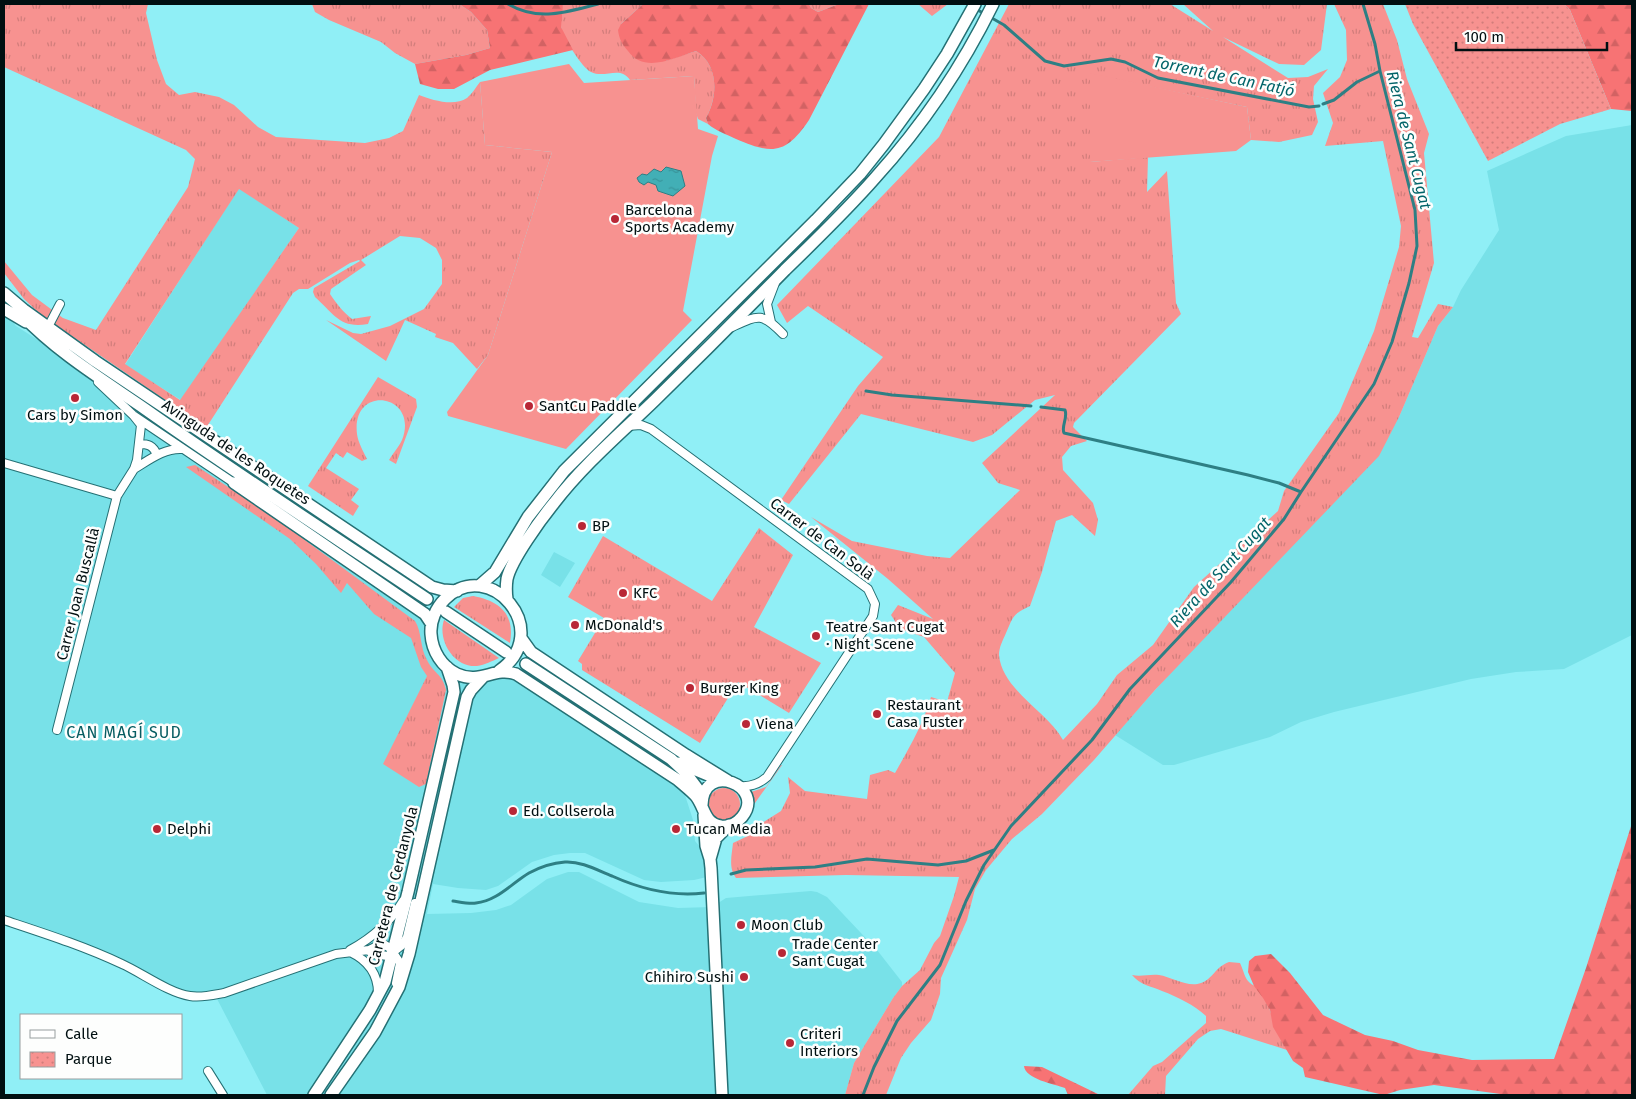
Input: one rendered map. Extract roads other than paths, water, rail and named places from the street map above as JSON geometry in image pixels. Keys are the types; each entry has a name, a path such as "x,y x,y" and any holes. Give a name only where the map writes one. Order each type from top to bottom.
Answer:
{"main road":[{"path":"479,586 495,572 528,517 564,471 860,174 936,72 974,4"},
{"path":"507,599 506,589 509,574 542,519 582,470 778,278 854,201 896,154 927,115 951,80 993,4"},
{"path":"4,293 48,328 248,465 432,587 457,591"},
{"name":"Avinguda de les Roquetes","path":"4,293 16,309 32,325 67,354 193,443 427,599"},
{"name":"Avinguda de les Roquetes","path":"4,310 32,325"},
{"path":"234,483 421,611 431,623"},
{"path":"479,586 495,590 507,599 517,614 521,627 519,647 512,660 499,671 483,677 465,676 447,667 440,659 433,645 431,634 431,623 434,615 441,603 450,594 479,586"},
{"path":"446,612 506,652"},
{"path":"521,638 531,652 730,783 746,797 746,808 738,821 729,825 716,838 711,863 722,1095"},
{"path":"526,664 671,759 685,772 714,823 729,825"},
{"name":"Carretera de Cerdanyola","path":"314,1095 370,1010 385,982 394,951 454,692 447,667"},
{"path":"499,671 508,671 516,674 661,768 703,805"},
{"name":"Carretera de Cerdanyola","path":"331,1095 375,1032 395,995 409,954 467,697 483,677"},
{"path":"671,759 730,783"},
{"path":"711,863 706,846 703,805 710,785 730,783"}],"street":[{"path":"771,322 767,304 778,278"},
{"path":"48,328 60,304"},
{"path":"725,330 752,317 759,317 771,322 783,334"},
{"path":"67,354 133,415 234,483"},
{"name":"Carrer Joan Buscallà","path":"57,730 117,496 134,469 141,425 133,415"},
{"name":"Carrer de Can Solà","path":"627,426 641,425 651,429 868,589 875,604 873,616 767,777 749,787 730,783"},
{"path":"138,444 148,444 154,448 157,455"},
{"name":"Carrer Joan Buscallà","path":"134,469 157,455 176,449 183,449"},
{"path":"4,463 117,496"},
{"path":"4,920 90,950 122,964 177,993 191,997 207,997 348,951 374,936 391,919 408,892"},
{"path":"348,951 369,950 372,954 388,956 402,945 406,937 415,902 421,896"},
{"path":"348,951 361,958 372,969 377,981 378,995"},
{"path":"394,951 400,963 395,995"},
{"path":"208,1071 223,1095"}],"water":[{"path":"666,167 681,171 685,186 673,196 658,191 656,185 648,182 644,185 637,178 642,174 647,175 654,169 661,172"}],"waterway":[{"name":"Torrent de Can Fatjó","path":"508,4 531,13 542,14 553,14 598,4"},
{"name":"Riera de Sant Cugat","path":"863,1095 874,1067 897,1021 940,965 966,901 984,865 1011,826 1092,740 1130,689 1231,582 1284,519 1374,384 1392,342 1409,283 1417,246 1415,210 1375,44 1363,4"},
{"name":"Torrent de Can Fatjó","path":"976,9 1004,25 1045,61 1064,66 1111,59 1125,62 1158,78 1309,107 1319,106"},
{"name":"Torrent de Can Fatjó","path":"1323,104 1334,100 1357,82 1380,71"},
{"path":"866,391 892,395 1031,406"},
{"path":"1041,407 1065,410 1064,433 1248,475 1279,483 1301,492"},
{"path":"731,874 746,870 815,867 867,859 938,865 966,861 994,850"},
{"path":"453,901 484,902 498,895 533,871 551,864 565,862 583,864 623,881 657,891 680,894 704,893"}],"place":[{"name":"Barcelona Sports Academy","path":"615,219"},
{"name":"Cars by Simon","path":"75,398"},
{"name":"SantCu Paddle","path":"529,406"},
{"name":"BP","path":"582,526"},
{"name":"KFC","path":"623,593"},
{"name":"McDonald's","path":"575,625"},
{"name":"Teatre Sant Cugat · Night Scene","path":"816,636"},
{"name":"Burger King","path":"690,688"},
{"name":"Restaurant Casa Fuster","path":"877,714"},
{"name":"Viena","path":"746,724"},
{"name":"Ed. Collserola","path":"513,811"},
{"name":"Delphi","path":"157,829"},
{"name":"Tucan Media","path":"676,829"},
{"name":"Moon Club","path":"741,925"},
{"name":"Trade Center Sant Cugat","path":"782,953"},
{"name":"Chihiro Sushi","path":"744,977"},
{"name":"Criteri Interiors","path":"790,1043"}],"district":[{"name":"CAN MAGÍ SUD","path":"124,732"}]}
